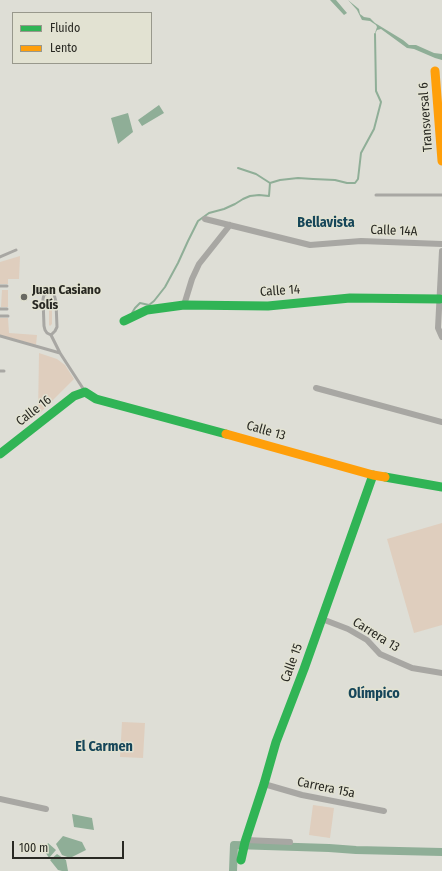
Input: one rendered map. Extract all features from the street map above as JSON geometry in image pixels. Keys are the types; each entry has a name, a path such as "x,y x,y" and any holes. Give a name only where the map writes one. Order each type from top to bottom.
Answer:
{"street":[{"name":"Transversal 6","path":"435,71 442,161"},
{"name":"Calle 14A","path":"205,219 310,244 361,241 442,244"},
{"path":"184,305 192,279 199,264 230,225"},
{"path":"442,251 438,328 442,337"},
{"name":"Calle 14","path":"124,321 147,310 184,305 268,306 350,298 440,299"},
{"path":"316,388 442,422"},
{"name":"Calle 16","path":"0,454 74,396 85,392"},
{"name":"Calle 13","path":"85,392 96,399 251,440 373,475 442,487"},
{"name":"Calle 15","path":"241,860 276,742 304,669 373,475"},
{"name":"Carrera 13","path":"322,619 348,629 367,640 380,654 412,668 442,673"},
{"name":"Carrera 15a","path":"264,784 302,795 384,811"},
{"path":"0,799 46,809"},
{"path":"245,843 290,842"}],"lane":[{"path":"376,195 442,195"},
{"path":"0,257 16,250"},
{"path":"0,286 7,286"},
{"path":"51,335 57,327 55,297 51,292 44,295 43,299 44,326 85,392"},
{"path":"0,309 7,309"},
{"path":"0,316 8,316"},
{"path":"0,336 60,353"}],"shaded area":[{"path":"330,0 336,0 347,13 344,15"},
{"path":"348,0 359,9 360,14 364,17 370,18 375,23 409,45 416,45 434,53 442,54 442,60 414,49 407,48 381,29 377,30 375,34 377,27 376,25 370,21 362,20 357,10"},
{"path":"159,105 164,113 142,126 138,120"},
{"path":"128,113 133,132 118,144 111,118"},
{"path":"20,256 19,279 8,279 8,284 0,284 0,262"},
{"path":"2,290 8,290 8,307 1,307"},
{"path":"49,303 52,303 52,324 50,326"},
{"path":"0,318 8,318 9,333 37,335 36,345 0,335"},
{"path":"39,353 57,359 65,365 74,379 38,415"},
{"path":"442,523 442,625 414,633 387,539"},
{"path":"122,722 145,723 143,758 120,757"},
{"path":"313,805 334,808 330,838 309,835"},
{"path":"72,814 92,818 94,830 74,827"},
{"path":"63,836 82,842 86,850 70,858 62,855 56,844"},
{"path":"48,843 56,850 49,858 44,850"},
{"path":"57,854 66,860 68,871 58,870 50,860"}],"waterway":[{"path":"238,168 256,174 270,183 298,178 335,180 355,183 358,179 361,153 374,129 381,102 376,91 375,34"},
{"path":"132,313 140,303 149,305 165,287 198,221 209,213 224,209 250,196 269,196 270,183"},
{"path":"233,871 234,845 442,852"}],"traffic: fast":[{"path":"124,321 147,310 184,305 268,306 350,298 440,299"},
{"path":"0,454 74,396 85,392 96,399 226,434"},
{"path":"241,860 245,842 276,742 304,669 373,475"},
{"path":"385,477 442,487"}],"traffic: slow":[{"path":"435,71 442,161"},
{"path":"226,434 373,475 385,477"}],"place":[{"name":"Juan Casiano Solís","path":"24,297"}],"district":[{"name":"Bellavista","path":"326,223"},
{"name":"Olímpico","path":"374,694"},
{"name":"El Carmen","path":"104,747"}]}
